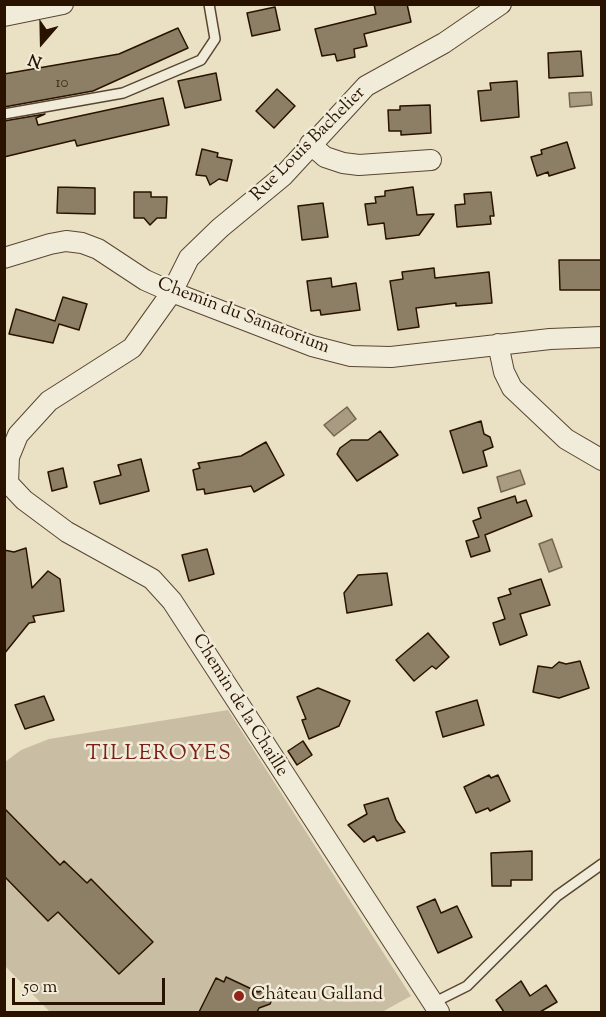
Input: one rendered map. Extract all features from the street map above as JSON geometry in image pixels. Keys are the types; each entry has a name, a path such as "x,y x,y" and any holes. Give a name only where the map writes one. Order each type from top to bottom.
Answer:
{"street":[{"path":"4,16 63,4"},
{"name":"Rue Louis Bachelier","path":"7,458 18,435 49,401 132,348 172,292 189,258 220,228 283,176 310,144 366,86 444,43 501,4"},
{"path":"310,144 325,156 343,163 359,165 430,160"},
{"name":"Chemin du Sanatorium","path":"4,258 50,244 66,241 82,243 98,249 145,280 172,292 312,346 351,356 391,357 498,344 602,337"},
{"path":"498,344 504,372 512,388 566,439 602,460"},
{"name":"Chemin de la Chaille","path":"7,458 8,483 24,500 67,532 152,579 172,601 436,1008"}],"lane":[{"path":"4,114 123,93 201,60 215,39 209,4"},
{"name":"Chemin de la Chaille","path":"436,1008 467,986 557,896 602,864"}],"shaded area":[{"path":"591,92 592,105 570,107 569,93"},
{"path":"347,407 356,419 334,436 324,425"},
{"path":"520,470 525,484 501,492 497,477"},
{"path":"552,539 562,567 549,572 539,544"},
{"path":"228,710 411,996 382,1012 50,1012 5,966 5,762 21,750 49,739"}],"building":[{"path":"374,4 407,4 411,22 364,34 367,46 354,49 355,57 337,61 335,54 322,56 315,29 376,14"},
{"path":"275,7 280,30 252,36 247,13"},
{"path":"178,28 188,48 93,91 4,107 4,74 119,54"},
{"path":"581,51 583,76 549,78 548,53"},
{"path":"216,73 221,100 185,108 178,81"},
{"path":"517,81 519,117 481,121 478,91 491,90 490,83"},
{"path":"277,89 295,106 274,128 256,111"},
{"path":"163,98 169,125 77,146 75,140 4,157 4,121 45,114 36,118 38,125"},
{"path":"430,105 431,133 401,135 401,131 389,131 388,110 400,110 400,106"},
{"path":"567,142 575,168 549,176 548,172 537,176 531,157 542,154 541,150"},
{"path":"202,149 218,153 217,157 232,160 227,181 219,179 210,185 206,176 196,175"},
{"path":"58,187 95,188 95,214 57,213"},
{"path":"413,187 417,215 434,214 419,235 386,239 384,223 368,225 365,204 376,203 375,197 385,196 385,191"},
{"path":"134,192 151,192 151,197 167,197 166,218 157,218 150,225 144,218 134,218"},
{"path":"491,192 494,216 490,216 491,224 457,227 455,205 465,204 464,194"},
{"path":"323,203 328,237 302,240 298,206"},
{"path":"559,260 602,260 602,290 560,290"},
{"path":"434,268 435,278 489,272 492,303 456,306 456,303 416,308 419,327 398,330 390,281 403,279 402,272"},
{"path":"331,278 332,287 356,283 360,310 321,315 320,310 311,311 307,281"},
{"path":"63,297 87,304 79,330 59,324 53,343 9,334 16,309 55,321"},
{"path":"481,421 484,434 490,437 493,447 483,451 487,466 463,473 450,431"},
{"path":"380,431 398,455 357,481 337,454 340,448 351,440 368,440"},
{"path":"266,442 284,475 254,492 251,486 205,494 204,489 197,490 193,470 200,468 198,463 241,456"},
{"path":"141,459 149,491 100,504 94,482 121,475 118,465"},
{"path":"63,468 67,487 52,491 48,472"},
{"path":"515,496 517,503 526,500 532,516 485,535 490,551 471,557 466,541 479,537 473,521 481,518 478,508"},
{"path":"26,548 32,588 48,571 60,579 64,611 33,616 35,622 29,623 4,654 4,550 14,552"},
{"path":"207,549 214,574 189,581 182,555"},
{"path":"387,573 392,605 347,613 344,593 358,575"},
{"path":"541,579 550,605 520,614 527,635 500,645 493,623 505,619 498,598 511,594 509,589"},
{"path":"428,633 449,657 436,669 432,666 414,681 396,660"},
{"path":"580,661 589,688 559,698 533,692 538,666 552,668 559,662 566,664"},
{"path":"318,688 350,701 339,726 309,739 302,720 306,719 297,697"},
{"path":"44,696 54,720 25,729 15,705"},
{"path":"477,700 484,725 443,737 436,712"},
{"path":"303,741 312,755 297,765 288,751"},
{"path":"489,775 491,778 498,775 510,801 490,811 488,808 476,813 464,787"},
{"path":"388,798 396,820 405,832 377,841 374,836 364,842 348,825 367,814 364,805"},
{"path":"4,808 60,865 64,861 87,883 91,879 153,942 119,974 58,912 48,921 4,876"},
{"path":"532,851 532,880 511,880 511,886 492,886 491,853"},
{"path":"435,899 441,913 457,906 472,937 438,953 417,907"},
{"name":"Château Galland","path":"226,977 258,992 265,990 273,997 270,1004 259,1008 257,1012 199,1012 216,978 224,982"},
{"path":"521,981 530,996 546,985 557,1002 540,1012 504,1012 496,1000"}],"place":[{"name":"Château Galland","path":"239,996"}],"district":[{"name":"TILLEROYES","path":"159,755"}]}
